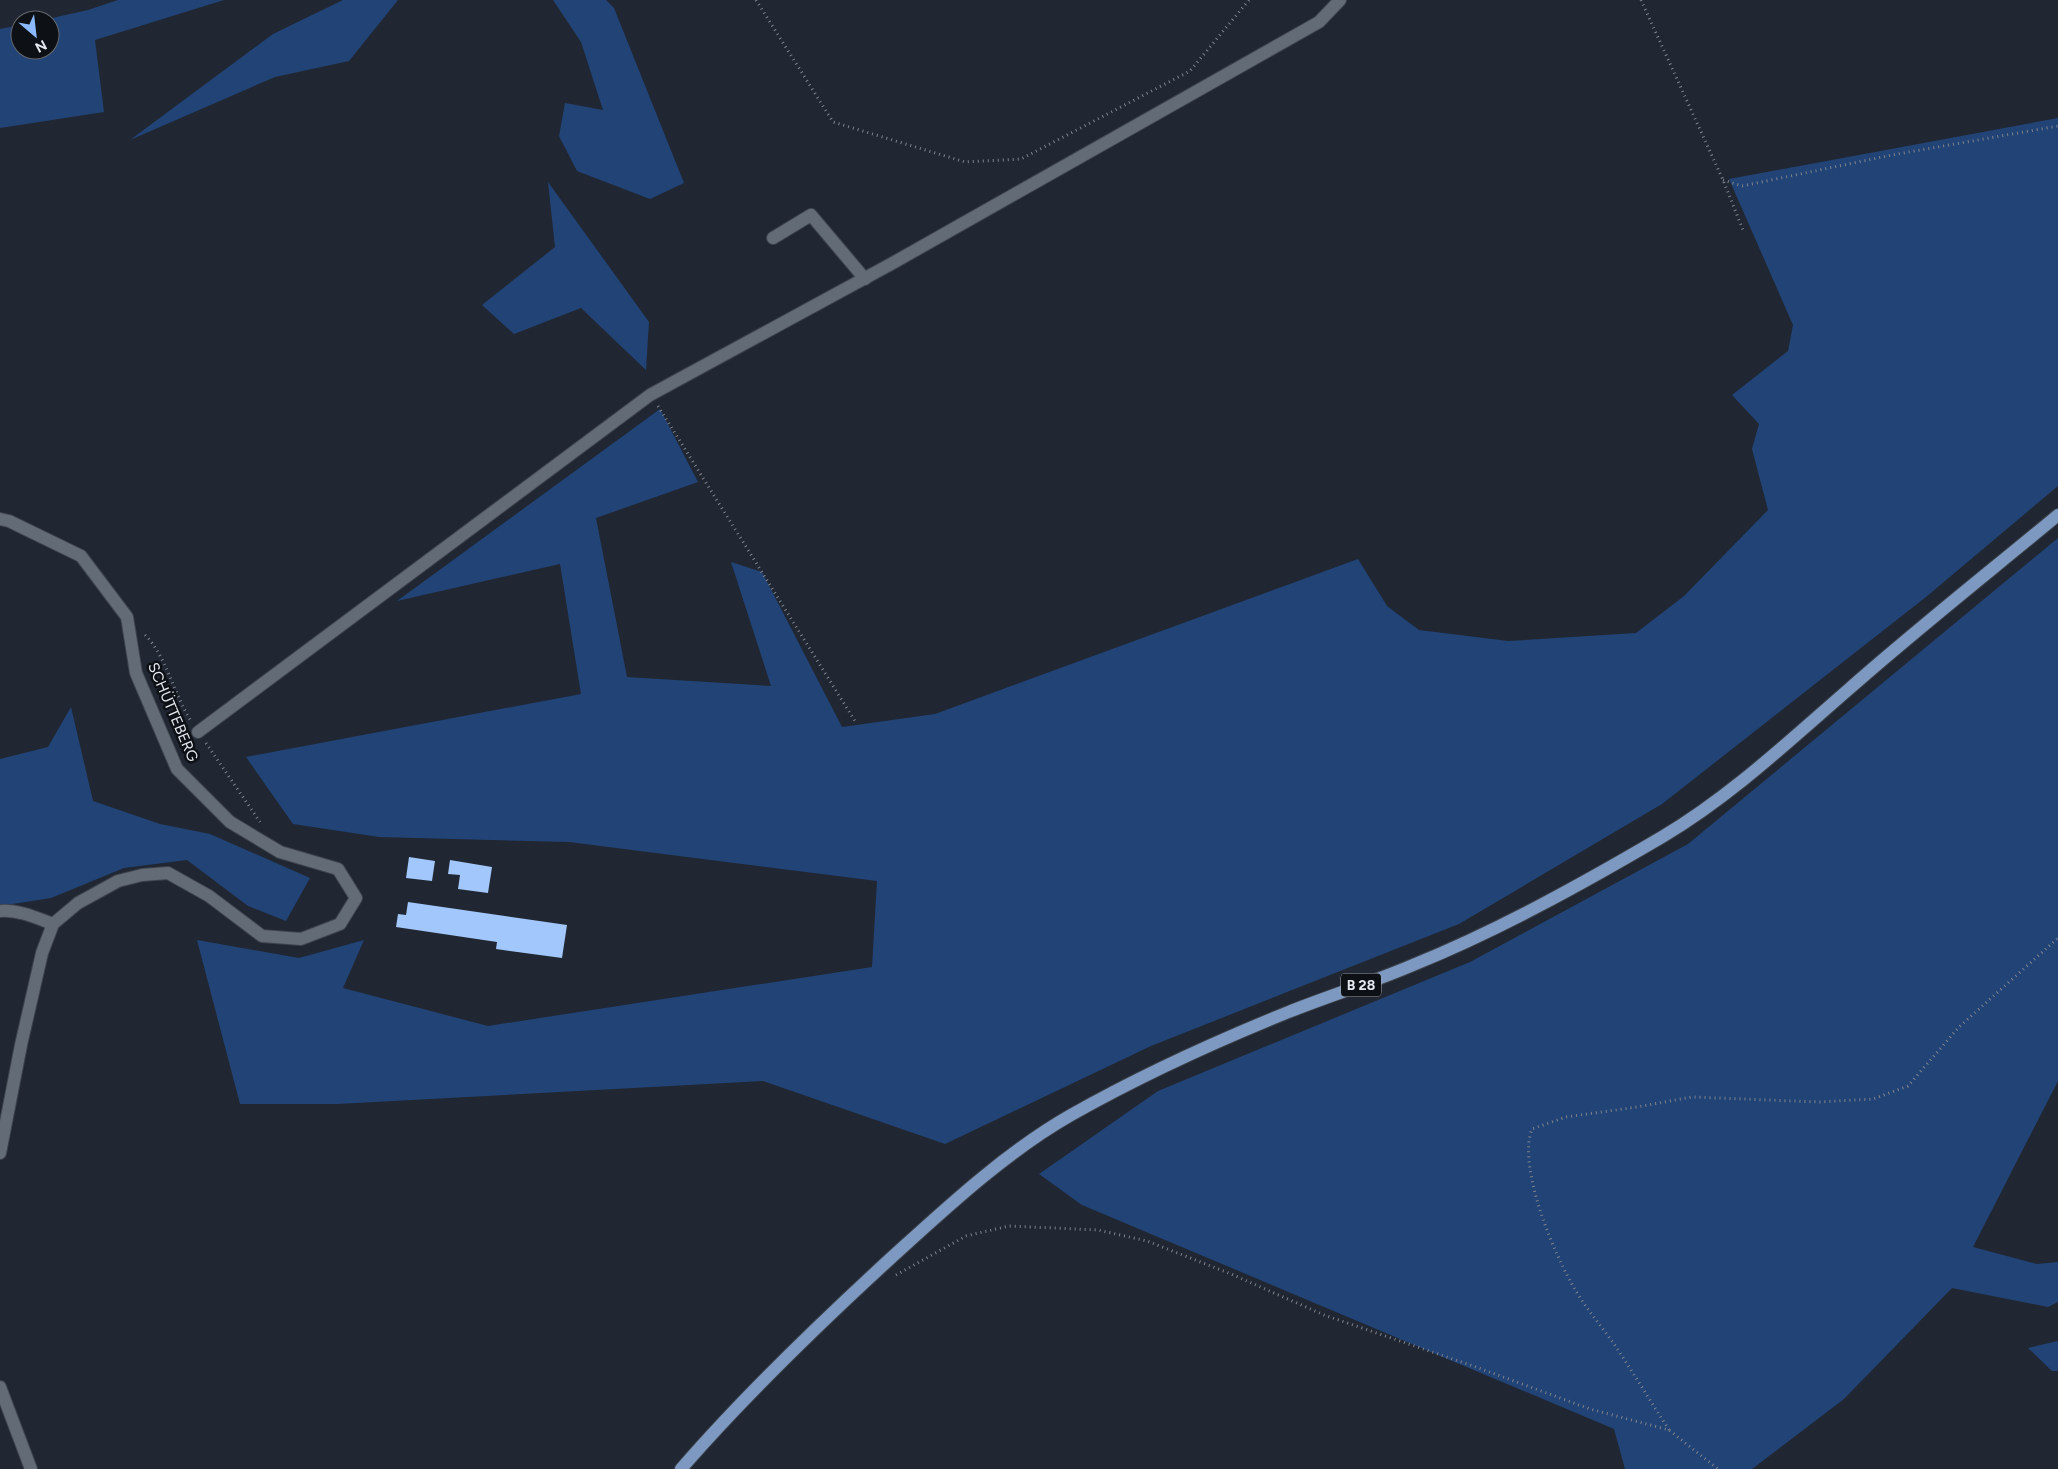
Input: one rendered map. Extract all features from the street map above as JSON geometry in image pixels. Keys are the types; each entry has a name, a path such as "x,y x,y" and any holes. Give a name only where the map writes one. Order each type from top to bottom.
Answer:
{"main road":[{"name":"B 28","path":"681,1469 746,1397 932,1220 997,1166 1066,1118 1194,1052 1287,1012 1412,966 1472,939 1538,906 1666,835 1717,800 1776,754 1850,688 2058,515"}],"street":[{"path":"198,732 650,395 865,278 1319,22 1340,0"},
{"path":"773,238 811,215 865,278"},
{"name":"SCHÜTTEBERG","path":"0,520 9,520 81,556 126,617 136,674 177,769 230,822 280,852 338,869 356,898 340,924 301,939 262,936 209,896 168,873 142,875 118,880 78,903 53,924 42,953 21,1045 0,1154"},
{"path":"0,912 6,910 53,924"},
{"path":"0,1387 32,1469"}],"path":[{"path":"756,0 833,122 965,162 1021,159 1190,71 1249,0"},
{"path":"1641,0 1723,180 1743,230"},
{"path":"1723,180 1742,186 1892,155 2058,126"},
{"path":"650,395 855,720"},
{"path":"1718,1469 1669,1430 1616,1346 1575,1291 1547,1230 1534,1190 1527,1140 1532,1129 1566,1117 1692,1097 1819,1102 1873,1099 1908,1086 1959,1027 2058,938"},
{"path":"874,1274 886,1278 899,1274 966,1236 1009,1226 1098,1230 1147,1241 1231,1274 1324,1315 1476,1366 1590,1409 1669,1430"}],"shaded area":[{"path":"118,0 224,0 95,40 104,112 0,128 0,29 10,27 10,60 60,60 60,16 88,10"},
{"path":"343,0 398,0 349,61 275,77 130,140 273,34"},
{"path":"553,0 606,0 614,8 684,183 650,199 577,171 559,136 565,103 603,110 581,42"},
{"path":"2058,118 2058,486 1926,597 1662,804 1459,924 1151,1046 945,1144 763,1081 337,1104 240,1104 197,940 299,958 364,940 343,988 488,1026 872,967 877,881 569,842 379,837 293,824 246,757 581,694 560,564 397,601 660,409 698,482 596,518 627,677 771,686 731,562 762,572 842,727 935,714 1358,559 1387,606 1419,630 1508,641 1636,633 1684,596 1768,510 1752,449 1759,424 1732,395 1788,351 1793,325 1729,179"},
{"path":"548,182 649,322 646,370 581,308 514,334 482,305 555,247"},
{"path":"2058,538 2058,1081 1973,1247 2037,1264 2058,1262 2058,1302 2048,1307 1952,1288 1844,1399 1752,1469 1625,1469 1614,1429 1082,1205 1039,1174 1158,1091 1470,962 1688,844"},
{"path":"71,707 93,801 160,824 210,834 310,878 286,921 248,906 187,860 124,868 51,898 0,906 0,759 48,747"},
{"path":"2058,1341 2058,1371 2052,1371 2028,1348"}],"building":[{"path":"409,857 435,861 432,881 406,878"},
{"path":"450,860 492,867 488,893 458,889 460,875 448,874"},
{"path":"408,902 567,925 562,958 496,949 497,942 396,927 398,914 406,915"}]}
